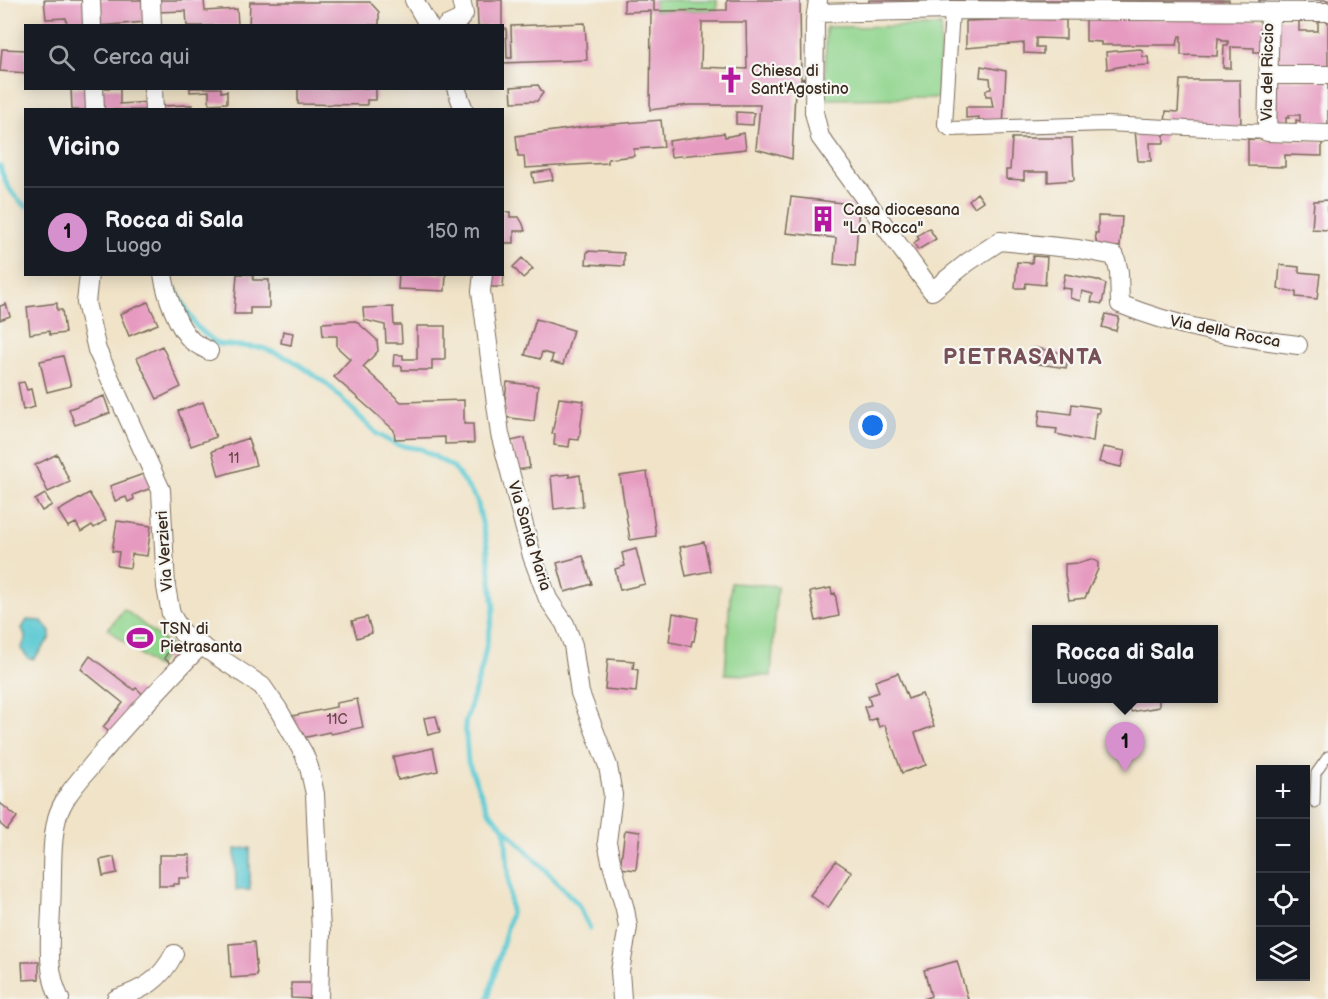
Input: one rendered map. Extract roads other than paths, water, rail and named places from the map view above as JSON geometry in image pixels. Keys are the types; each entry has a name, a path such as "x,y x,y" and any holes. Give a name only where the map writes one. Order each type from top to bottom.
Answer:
{"street":[{"path":"91,0 92,24"},
{"path":"151,0 152,24"},
{"path":"414,0 428,24"},
{"path":"450,24 459,20 464,14 461,0"},
{"path":"817,6 952,10 1258,8 1328,12"},
{"name":"Via della Rocca","path":"817,6 814,112 820,137 932,291 968,262 1000,241 1078,249 1114,256 1119,272 1120,304 1148,316 1194,329 1298,345"},
{"name":"Via del Riccio","path":"1258,8 1268,75 1267,132"},
{"path":"952,10 945,125 950,129 1107,124 1328,134"},
{"path":"1268,75 1328,75"},
{"path":"94,90 95,108"},
{"path":"153,90 154,108"},
{"path":"457,90 463,108"},
{"name":"Via Verzieri","path":"88,276 86,303 97,350 161,490 166,587 171,614 182,633 262,686 278,709 309,767 315,794 321,933 319,999"},
{"path":"163,276 166,292 182,327 192,340 209,351"},
{"name":"Via Santa Maria","path":"483,276 481,291 500,434 532,556 548,599 565,624 573,645 580,693 608,766 613,795 607,842 628,927 620,971 622,999"},
{"path":"60,999 50,973 54,841 58,817 69,794 108,745 200,646"},
{"path":"116,999 139,991 154,981 167,969 174,954"}],"lane":[{"path":"1315,803 1316,773 1328,756"}],"water":[{"path":"27,620 42,621 50,632 50,638 34,659 29,659 21,649 26,639 22,628"},
{"path":"250,848 250,890 236,890 235,849"}],"waterway":[{"path":"0,166 9,188 24,204"},
{"path":"176,291 196,326 217,344 263,348 292,360 327,384 377,434 397,445 421,449 453,467 477,500 487,545 494,608 482,667 465,724 468,762 488,811 577,903 590,928"},
{"path":"488,999 511,913 505,829"}],"place":[{"name":"Chiesa di Sant'Agostino","path":"731,80"},
{"name":"Casa diocesana \"La Rocca\"","path":"823,219"},
{"name":"TSN di Pietrasanta","path":"140,638"},
{"name":"Rocca di Sala","path":"1125,772"}],"district":[{"name":"PIETRASANTA","path":"1023,357"}]}
